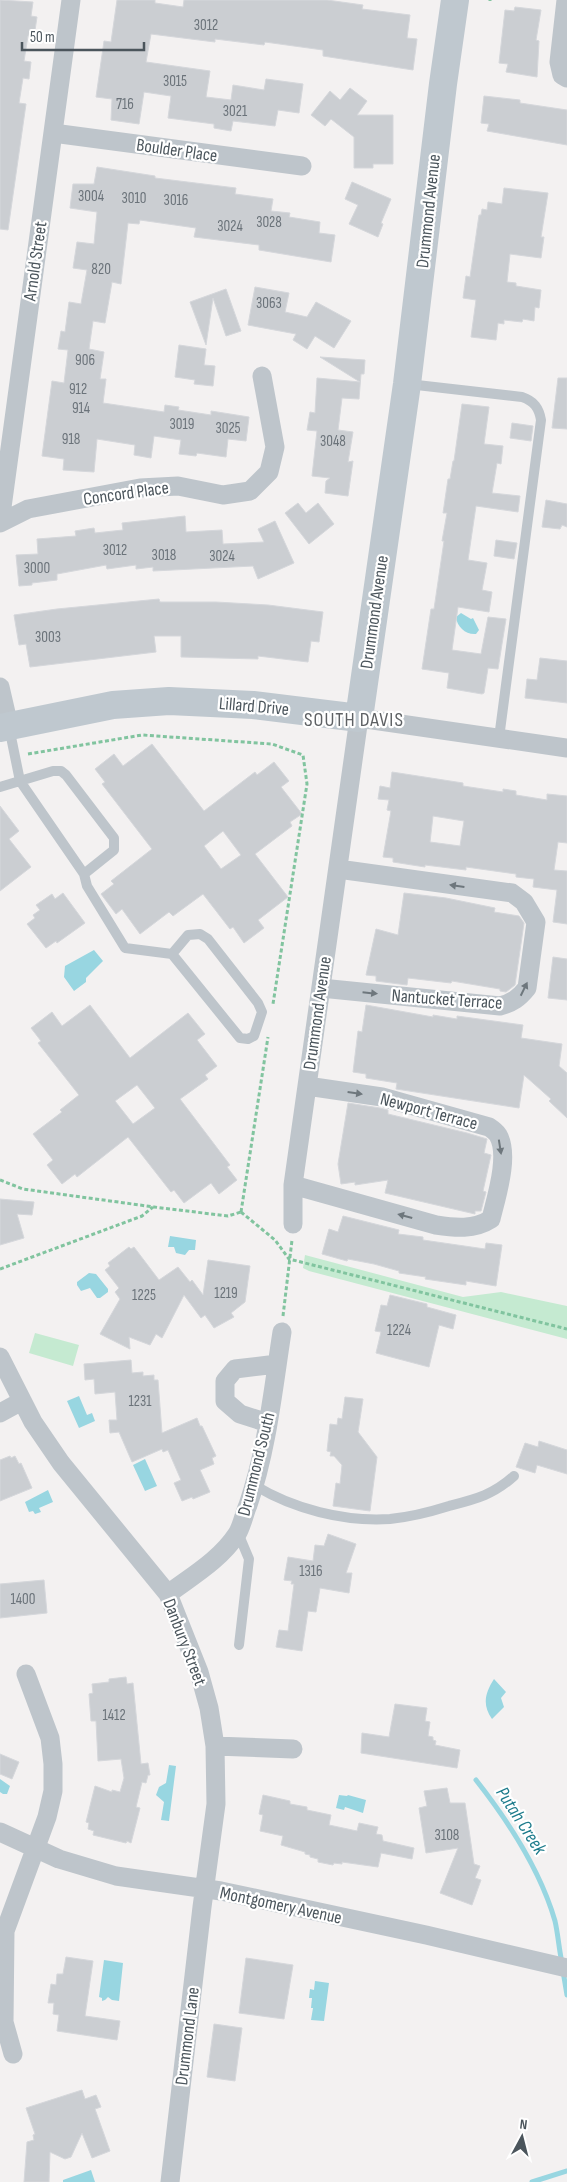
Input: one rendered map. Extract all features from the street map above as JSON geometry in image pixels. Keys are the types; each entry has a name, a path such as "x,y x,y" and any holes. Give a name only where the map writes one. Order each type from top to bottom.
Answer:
{"street":[{"name":"Arnold Street","path":"0,523 71,0"},
{"name":"Drummond Avenue","path":"293,1224 293,1186 407,384 455,0"},
{"path":"566,0 559,62 562,75 567,78"},
{"name":"Boulder Place","path":"53,133 302,166"},
{"name":"Concord Place","path":"0,523 28,509 140,488 178,486 223,495 250,491 270,472 275,447 262,376"},
{"path":"0,687 4,727"},
{"name":"Lillard Drive","path":"4,727 113,705 169,701 253,705 359,718 567,748"},
{"name":"Nantucket Terrace","path":"321,988 500,1006 512,1003 527,988 536,922 524,902 512,893 338,870"},
{"name":"Newport Terrace","path":"293,1186 436,1225 451,1228 472,1227 483,1224 491,1219 501,1170 502,1148 498,1136 489,1127 382,1097 307,1086"},
{"name":"Drummond South","path":"168,1594 207,1566 238,1533 254,1485 268,1423 282,1332"},
{"name":"Danbury Street","path":"0,1357 43,1437 73,1479 168,1594 199,1672 209,1708 215,1746 216,1804 205,1889"},
{"path":"268,1423 240,1414 225,1401 225,1381 235,1369 277,1364"},
{"path":"0,1413 22,1401"},
{"path":"13,2054 4,2022 5,1931 47,1817 53,1791 54,1764 50,1738 26,1674"},
{"path":"215,1746 293,1749"},
{"name":"Montgomery Avenue","path":"0,1832 59,1859 116,1876 205,1889 426,1935 567,1968"},
{"name":"Drummond Lane","path":"170,2182 205,1889"}],"lane":[{"path":"407,384 522,397 535,404 540,414 498,738"},
{"path":"4,727 20,781 84,874 87,886 125,948 172,954 240,1038 248,1039 254,1036 262,1012 258,1003 208,939 200,934 188,935 172,954"},
{"path":"0,787 53,771 61,771 114,838 114,850 84,874"},
{"path":"254,1485 274,1498 318,1511 346,1518 388,1519 415,1516 487,1496 514,1476"},
{"path":"238,1533 249,1559 239,1645"}],"path":[{"path":"13,757 142,735 272,744 303,755 307,784 273,1008"},
{"path":"241,1212 270,1027"},
{"path":"0,1180 24,1189 154,1207 228,1216 241,1212"},
{"path":"0,1269 142,1216 154,1207"},
{"path":"241,1212 275,1240 289,1259 567,1329"},
{"path":"282,1332 293,1224"}],"green space":[{"path":"305,1255 463,1297 501,1292 567,1306 567,1339 309,1271 303,1268"},
{"path":"35,1333 79,1345 73,1366 29,1353"}],"water":[{"path":"461,613 471,619 473,618 479,630 476,634 466,632 460,627 456,617"},
{"path":"94,950 103,961 86,978 86,982 74,991 64,977 65,966"},
{"path":"170,1236 196,1240 195,1250 189,1250 185,1255 176,1253 174,1247 168,1247"},
{"path":"89,1273 96,1274 108,1289 108,1292 100,1298 97,1298 90,1288 81,1291 77,1285 77,1282"},
{"path":"79,1396 87,1415 92,1413 95,1421 79,1428 67,1401"},
{"path":"145,1459 157,1486 145,1491 133,1465"},
{"path":"48,1490 53,1502 39,1508 41,1512 35,1514 33,1511 29,1512 25,1502"},
{"path":"494,1679 506,1692 501,1698 504,1707 492,1719 487,1709 486,1699 488,1689"},
{"path":"169,1765 176,1766 169,1821 161,1820 164,1802 156,1795 159,1787 166,1783"},
{"path":"0,1779 10,1786 7,1794 0,1792"},
{"path":"339,1795 348,1795 366,1800 363,1813 345,1807 344,1810 336,1808"},
{"path":"104,1960 123,1963 119,2001 108,1997 102,2001 102,1998 99,1997"},
{"path":"315,1981 329,1983 324,2021 311,2020 313,2008 311,2008 312,1998 309,1998 310,1989 314,1990"},
{"path":"91,2170 95,2182 63,2182 63,2180"}],"building":[{"path":"0,0 33,2 31,16 37,17 34,37 28,36 24,61 31,62 29,79 23,78 19,103 26,104 8,230 0,229"},
{"path":"117,0 155,0 155,3 183,7 184,0 327,0 363,5 362,9 410,15 407,38 417,39 413,70 323,56 323,50 265,42 264,45 215,39 215,42 151,34 146,62 210,71 206,97 231,100 233,85 264,90 266,79 303,84 299,113 278,110 275,126 233,121 231,131 214,128 214,124 168,118 171,96 144,92 139,124 111,120 112,99 96,97 104,41 111,42"},
{"path":"515,7 541,10 536,40 539,41 537,77 506,72 508,64 499,63 505,10 514,11"},
{"path":"350,88 367,101 357,115 393,115 393,164 373,164 373,168 354,168 354,137 331,119 325,126 311,115 330,91 340,100"},
{"path":"484,96 520,100 520,103 567,110 567,145 487,131 489,124 481,123"},
{"path":"97,167 155,176 155,178 236,188 235,194 273,199 271,211 290,213 289,217 320,222 319,233 335,235 331,262 259,250 259,245 194,237 196,228 140,220 139,224 128,223 121,284 112,282 105,323 93,321 89,349 104,352 100,379 106,379 103,403 164,412 165,405 179,407 178,410 211,415 211,411 249,417 246,441 228,439 226,457 197,453 196,456 179,454 181,440 154,436 151,458 134,455 135,445 97,439 94,472 63,470 64,459 42,456 52,381 64,383 68,350 58,349 61,331 65,332 69,302 81,304 87,270 73,268 77,242 94,244 97,212 70,208 73,184 94,184"},
{"path":"352,182 391,199 381,223 383,224 378,237 349,224 358,205 345,199"},
{"path":"504,188 548,193 541,237 544,237 541,258 510,254 507,282 516,283 516,286 541,290 539,308 535,307 534,321 523,319 522,322 504,320 504,324 498,323 496,340 471,337 476,300 463,298 466,276 470,277 479,215 481,215 482,209 487,210 488,202 502,204"},
{"path":"255,287 289,293 285,312 307,317 316,302 351,321 334,348 315,336 307,349 293,340 296,334 248,325"},
{"path":"226,289 241,331 226,336 213,298 206,345 190,302"},
{"path":"179,345 206,349 204,365 215,366 213,386 194,384 195,380 175,377"},
{"path":"320,357 365,360 364,374 361,374 359,399 342,398 338,430 353,432 348,462 353,461 348,496 325,493 326,481 330,478 312,476 317,431 307,430 310,412 315,413 317,378 360,382"},
{"path":"558,378 567,378 567,429 552,428"},
{"path":"462,404 489,407 484,444 503,446 501,464 497,463 492,493 520,496 518,512 476,506 468,560 487,563 482,590 492,592 489,612 458,607 452,650 481,654 488,617 506,619 498,669 488,668 484,693 482,694 447,688 449,673 422,669 431,609 434,609 447,513 443,513 448,479 450,479 454,461"},
{"path":"512,423 533,426 531,441 510,438"},
{"path":"546,500 567,504 567,527 562,525 560,529 542,527"},
{"path":"298,503 306,513 318,503 334,524 309,544 285,513"},
{"path":"185,516 186,532 222,530 223,544 264,542 258,529 275,521 294,563 258,579 253,566 153,571 153,567 136,569 136,565 107,569 106,565 57,574 57,580 19,586 16,555 38,554 37,539 76,536 75,531 94,528 95,533 123,530 122,523"},
{"path":"496,540 517,543 514,559 494,556"},
{"path":"159,599 160,602 216,602 268,605 323,612 319,642 311,641 308,662 258,656 258,659 181,657 181,636 154,636 156,652 30,667 26,644 19,645 14,615"},
{"path":"540,658 567,661 567,703 525,698 527,679 537,680"},
{"path":"152,744 204,811 255,772 257,775 274,762 289,781 281,787 302,814 290,822 292,826 255,854 288,897 258,920 264,928 244,943 233,927 230,929 203,894 173,916 169,912 140,934 122,909 116,914 101,894 114,884 111,881 152,849 102,784 105,782 95,769 114,754 123,766","holes":["223,831 241,855 221,869 204,846"]},
{"path":"392,772 463,783 463,786 503,792 503,789 516,791 516,795 547,800 547,794 567,796 567,843 558,842 554,870 567,871 567,924 553,922 557,890 533,887 534,879 516,877 516,874 466,867 466,870 425,865 425,867 393,862 393,858 383,857 391,811 387,810 389,800 378,799 380,786 390,788","holes":["433,816 464,821 460,846 430,842"]},
{"path":"0,806 19,831 9,839 31,867 0,891"},
{"path":"63,893 85,923 57,943 56,941 46,948 27,924 35,918 33,915 40,910 36,905 52,894 55,899"},
{"path":"404,893 446,898 495,908 494,912 519,916 524,923 515,985 506,992 500,991 500,989 452,981 451,983 408,978 407,985 376,981 376,976 366,975 376,929 398,935"},
{"path":"553,957 567,959 567,1000 548,998"},
{"path":"90,1005 130,1058 188,1013 205,1034 197,1040 217,1066 205,1075 208,1079 180,1099 230,1165 227,1167 237,1180 219,1194 211,1183 184,1203 174,1190 171,1192 128,1137 77,1177 75,1174 62,1184 47,1165 53,1160 33,1134 62,1112 60,1110 79,1095 38,1043 41,1041 31,1028 52,1012 62,1026","holes":["137,1085 155,1108 133,1124 115,1101"]},
{"path":"366,1005 433,1017 433,1015 457,1019 457,1016 523,1025 521,1038 562,1044 559,1066 567,1073 567,1118 549,1101 551,1099 524,1075 519,1108 396,1089 397,1083 366,1078 366,1074 353,1072 358,1031 362,1032"},
{"path":"348,1103 388,1110 388,1114 487,1139 484,1153 491,1155 483,1191 486,1192 481,1211 475,1211 475,1214 385,1193 388,1180 355,1185 355,1182 341,1184 338,1164"},
{"path":"0,1199 34,1202 32,1215 17,1214 24,1238 0,1245"},
{"path":"343,1216 399,1230 398,1234 423,1237 423,1240 485,1249 486,1243 502,1245 496,1286 466,1281 466,1285 425,1279 426,1277 399,1273 399,1271 374,1264 348,1259 347,1261 322,1254 329,1229 338,1232"},
{"path":"129,1247 131,1249 134,1247 159,1280 178,1267 190,1282 192,1280 203,1295 208,1260 250,1266 245,1302 231,1313 234,1317 214,1328 205,1315 201,1318 184,1295 162,1338 156,1334 150,1345 129,1337 130,1349 100,1334 120,1299 115,1292 119,1288 105,1270 110,1266 108,1263"},
{"path":"390,1295 427,1304 427,1307 456,1315 453,1329 439,1325 429,1367 376,1353 381,1332 375,1331 381,1305 387,1306"},
{"path":"131,1360 132,1373 143,1372 143,1376 154,1375 154,1380 158,1380 162,1433 197,1418 200,1426 202,1426 216,1456 212,1458 214,1464 200,1470 210,1492 182,1501 174,1483 181,1480 168,1450 163,1452 162,1449 132,1462 119,1432 110,1433 109,1420 117,1420 115,1392 95,1394 94,1379 85,1380 84,1364"},
{"path":"345,1397 363,1399 358,1432 377,1457 370,1511 333,1506 336,1483 340,1484 342,1465 334,1456 330,1456 331,1452 327,1451 330,1424 337,1425 338,1418 342,1419"},
{"path":"539,1441 567,1450 567,1474 537,1465 535,1473 516,1467 525,1443 538,1447"},
{"path":"10,1456 11,1458 15,1456 19,1464 21,1463 32,1488 0,1501 0,1460"},
{"path":"328,1534 356,1544 346,1573 352,1573 349,1593 320,1588 316,1612 308,1611 302,1651 276,1647 279,1630 288,1631 294,1584 291,1584 292,1581 284,1580 288,1557 313,1561 315,1545 324,1546"},
{"path":"44,1580 47,1613 0,1618 0,1584"},
{"path":"126,1677 127,1684 133,1683 141,1764 148,1763 150,1775 148,1775 146,1783 142,1782 136,1807 140,1808 131,1843 93,1835 94,1831 88,1829 89,1823 86,1822 95,1786 112,1792 112,1790 120,1792 124,1778 121,1759 98,1761 96,1721 91,1721 89,1694 93,1693 92,1684"},
{"path":"395,1704 427,1708 425,1721 430,1722 428,1736 433,1737 433,1740 436,1741 435,1745 460,1750 457,1768 361,1753 362,1733 389,1737"},
{"path":"0,1754 19,1762 12,1779 0,1774"},
{"path":"447,1788 450,1803 465,1803 474,1864 480,1866 475,1878 481,1880 472,1905 440,1893 458,1848 426,1853 419,1808 427,1806 424,1791"},
{"path":"263,1795 290,1801 290,1804 307,1807 307,1810 331,1815 329,1825 357,1831 359,1823 378,1827 376,1834 382,1835 383,1841 414,1848 412,1859 381,1853 378,1867 342,1862 342,1864 334,1863 333,1865 318,1862 318,1859 310,1857 305,1852 281,1845 283,1836 260,1831 263,1815 259,1814"},
{"path":"66,1957 93,1961 85,2016 120,2021 117,2040 57,2031 59,2015 53,2014 54,2003 48,2003 51,1984 56,1985 57,1974 63,1974"},
{"path":"246,1958 293,1965 284,2019 239,2013"},
{"path":"214,2024 242,2028 235,2081 207,2077"},
{"path":"82,2090 85,2099 96,2095 101,2107 95,2109 110,2151 92,2158 82,2133 71,2157 65,2159 50,2152 49,2182 24,2182 27,2142 34,2140 33,2135 35,2134 26,2108"}],"waterway":[{"name":"Putah Creek","path":"476,1780 512,1829 541,1883 555,1921 562,1963"},
{"name":"Putah Creek","path":"563,1971 567,1995"},
{"name":"Putah Creek","path":"532,2182 567,2171"}],"district":[{"name":"SOUTH DAVIS","path":"354,719"}]}
